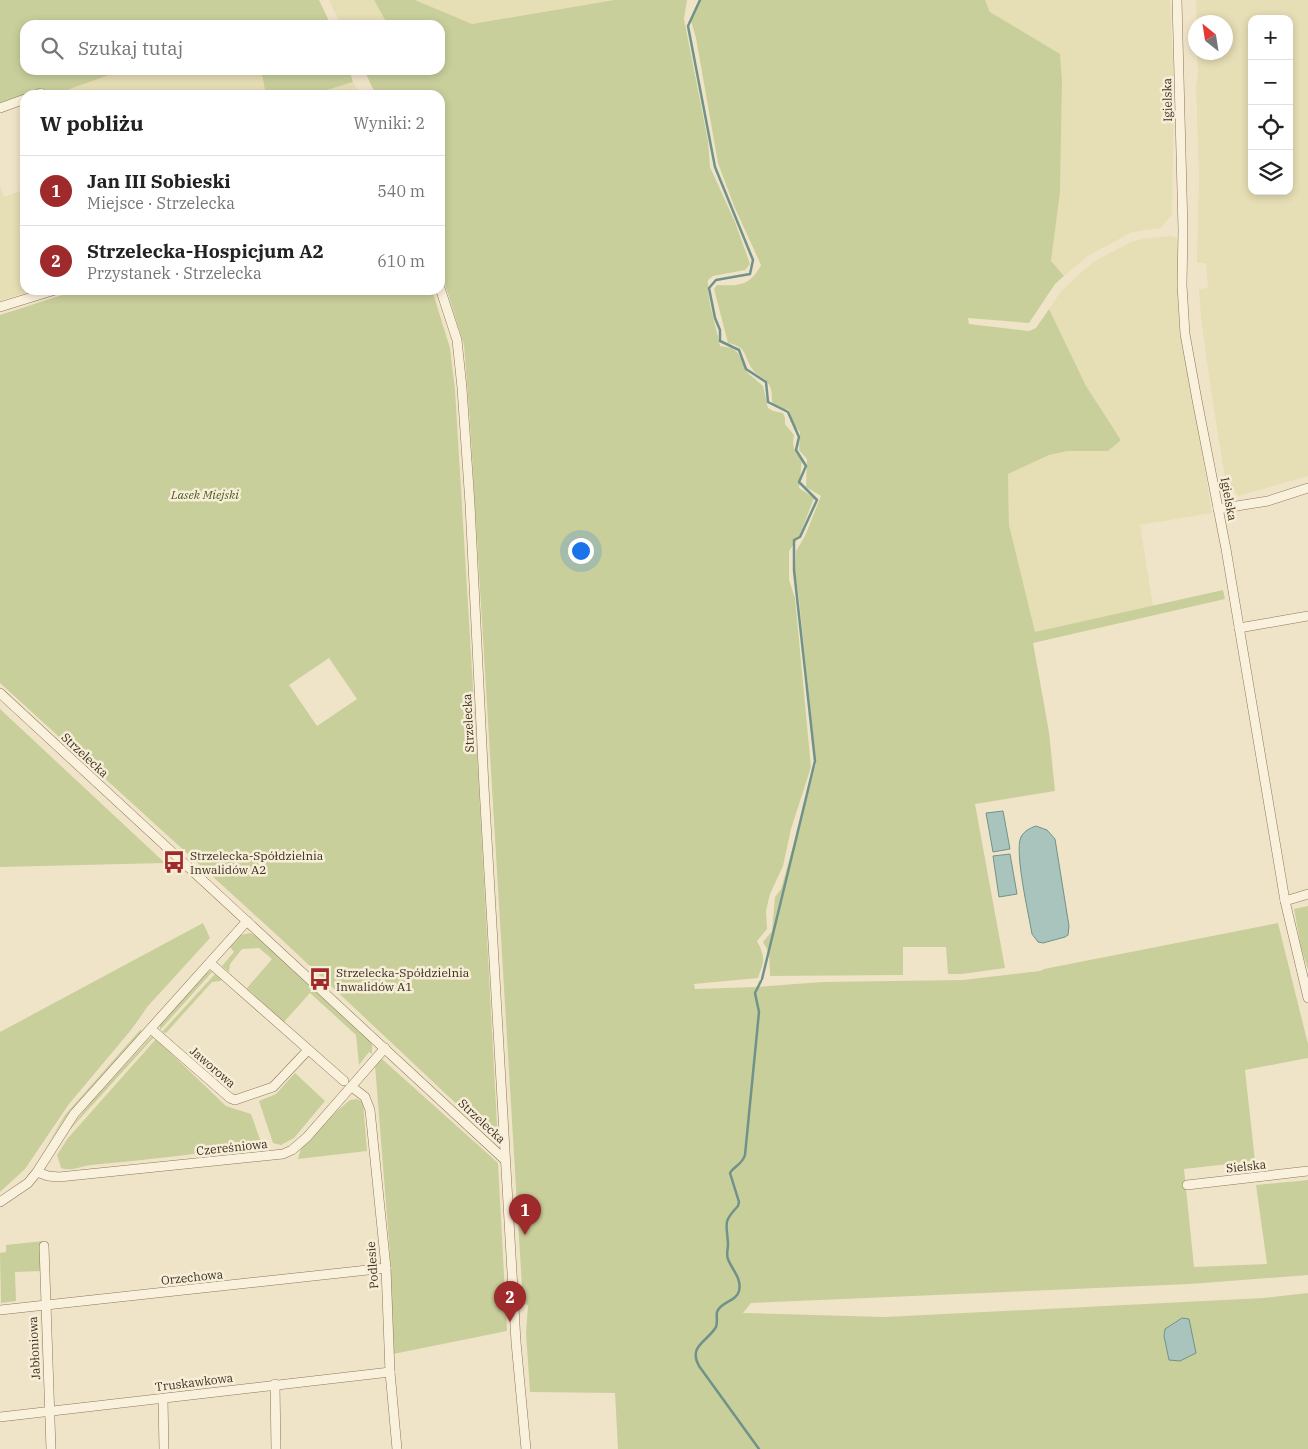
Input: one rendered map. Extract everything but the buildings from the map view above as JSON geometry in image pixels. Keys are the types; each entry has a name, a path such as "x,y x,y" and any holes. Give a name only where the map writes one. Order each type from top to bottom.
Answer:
{"street":[{"name":"Igielska","path":"1177,0 1183,230 1182,285 1185,334 1239,628 1285,902 1308,998"},
{"path":"0,108 20,101"},
{"path":"0,307 39,295"},
{"name":"Strzelecka","path":"442,295 457,340 463,397 516,1342 526,1449"},
{"path":"1218,509 1268,501 1308,488"},
{"path":"1239,628 1308,616"},
{"name":"Strzelecka","path":"0,693 506,1160"},
{"path":"1285,902 1308,894"},
{"path":"0,1202 28,1183 74,1114 247,921"},
{"path":"210,963 344,1081"},
{"name":"Jaworowa","path":"150,1029 232,1100 238,1100 270,1089 308,1050"},
{"name":"Czereśniowa","path":"37,1172 59,1177 283,1154 299,1145 385,1048"},
{"name":"Podlesie","path":"352,1087 365,1097 370,1110 386,1268 390,1372 397,1449"},
{"name":"Sielska","path":"1187,1185 1308,1171"},
{"name":"Jabłoniowa","path":"44,1246 51,1449"},
{"name":"Orzechowa","path":"0,1310 386,1268"},
{"name":"Truskawkowa","path":"0,1417 390,1372"},
{"path":"276,1384 276,1449"},
{"path":"162,1399 164,1449"}],"shaded area":[{"path":"329,0 374,0 385,20 339,20"},
{"path":"415,0 614,0 472,24"},
{"path":"985,0 1170,0 1174,88 1172,214 1161,228 1132,232 1088,256 1064,276 1051,261 1060,193 1062,81 1060,54 990,12"},
{"path":"1196,0 1308,0 1308,476 1238,496 1225,478 1201,317 1199,289 1208,288 1206,263 1197,263 1199,176 1196,87 1197,60 1233,60 1233,15 1197,15"},
{"path":"109,75 262,75 265,90 67,90"},
{"path":"353,82 358,90 327,90"},
{"path":"0,186 4,197 20,191 20,295 0,301"},
{"path":"1170,236 1177,238 1182,345 1212,513 1140,525 1153,606 1035,633 1009,525 1008,473 1049,455 1068,451 1108,451 1121,439 1086,386 1049,309 1061,291 1093,262 1131,242"}],"green space":[{"path":"0,0 319,0 329,20 20,20 20,75 109,75 67,90 20,90 20,98 0,105"},
{"path":"374,0 415,0 472,24 614,0 687,0 684,19 708,141 710,167 735,222 750,264 745,270 713,276 708,280 710,305 720,346 732,348 738,353 748,373 763,386 768,408 783,413 785,424 794,435 794,449 802,460 799,488 814,498 799,537 789,551 789,580 795,598 811,767 791,829 783,866 770,894 766,911 767,929 757,941 763,959 758,978 694,984 695,989 822,982 963,980 1040,971 1278,923 1308,1044 1308,1058 1245,1070 1255,1161 1184,1169 1194,1267 1267,1264 1256,1185 1308,1180 1308,1275 1190,1284 751,1303 743,1313 885,1317 1263,1298 1308,1293 1308,1449 618,1449 615,1393 530,1392 526,1333 528,1305 523,1304 470,422 464,345 445,284 445,90 374,90 366,75 445,75 445,20 385,20","holes":["1182,1318 1169,1360 1164,1336 1165,1329"]},
{"path":"699,0 985,0 990,12 1060,54 1062,81 1060,193 1051,261 1064,276 1055,284 1029,323 968,318 969,324 1029,331 1036,328 1049,309 1086,386 1121,440 1108,451 1068,451 1049,455 1008,474 1009,525 1035,632 1223,590 1225,599 1033,643 1049,732 1055,791 975,804 1005,968 948,974 946,947 903,947 903,975 770,976 769,953 763,942 772,931 775,897 781,889 816,764 795,571 796,551 805,536 821,496 806,487 807,459 799,450 800,432 790,421 789,410 776,406 773,403 771,388 768,383 754,372 739,347 728,343 714,289 717,285 738,285 748,281 761,265 734,206 718,163 696,38 691,21"},
{"path":"262,75 351,75 353,82 327,90 265,90"},
{"name":"Lasek Miejski","path":"62,295 434,295 450,348 455,390 498,1143 279,937 0,683 0,315","holes":["329,658 357,699 317,726 289,685"]},
{"path":"0,709 165,863 0,867"},
{"path":"1308,906 1308,970 1301,947 1294,909"},
{"path":"203,923 210,938 148,1006 131,1030 69,1104 25,1169 0,1192 0,1032"},
{"path":"250,933 258,937 368,1037 372,1044 372,1054 369,1052 359,1065 356,1035 310,993 284,1022 247,988 272,959 259,948 242,949 230,964 229,972 222,966 234,952 230,947 241,935"},
{"path":"213,971 160,1030 160,1025 206,973"},
{"path":"215,974 221,981 212,982 166,1033 162,1032"},
{"path":"141,1029 141,1033 67,1115 46,1147 65,1115"},
{"path":"152,1036 154,1037 66,1134 90,1103"},
{"path":"156,1039 226,1106 251,1114 262,1145 91,1165 72,1169 61,1168 57,1155 68,1138"},
{"path":"382,1059 498,1163 507,1331 393,1354 391,1267 375,1065"},
{"path":"295,1073 325,1101 294,1138 281,1145 273,1143 259,1101 276,1094"},
{"path":"357,1099 363,1102 367,1151 298,1159 301,1148 337,1111 350,1100"},
{"path":"43,1241 43,1271 15,1272 16,1301 1,1303 0,1253 6,1252 6,1245"}],"water":[{"path":"1003,811 1010,849 993,852 986,813"},
{"path":"1036,826 1047,830 1055,839 1069,926 1068,935 1065,937 1043,943 1038,942 1032,934 1019,856 1021,837 1027,830"},
{"path":"1010,854 1017,894 999,897 993,856"},
{"path":"1182,1318 1189,1319 1196,1353 1180,1361 1169,1360 1164,1336 1165,1329"}],"waterway":[{"path":"700,0 688,26 715,167 753,260 750,274 716,280 709,288 715,318 720,330 720,341 739,350 746,369 766,382 768,402 788,412 799,437 796,450 806,466 799,482 817,500 800,537 794,540 794,570 815,761 762,979"},
{"path":"759,1449 699,1366 696,1354 697,1349 716,1327 719,1308 737,1295 740,1286 727,1255 727,1224 739,1202 730,1173 742,1161 745,1155 759,1012 755,993 761,981"}],"place":[{"name":"Strzelecka-Spółdzielnia Inwalidów A2","path":"174,862"},
{"name":"Strzelecka-Spółdzielnia Inwalidów A1","path":"320,979"},
{"name":"Jan III Sobieski","path":"525,1235"},
{"name":"Strzelecka-Hospicjum A2","path":"510,1322"}]}
